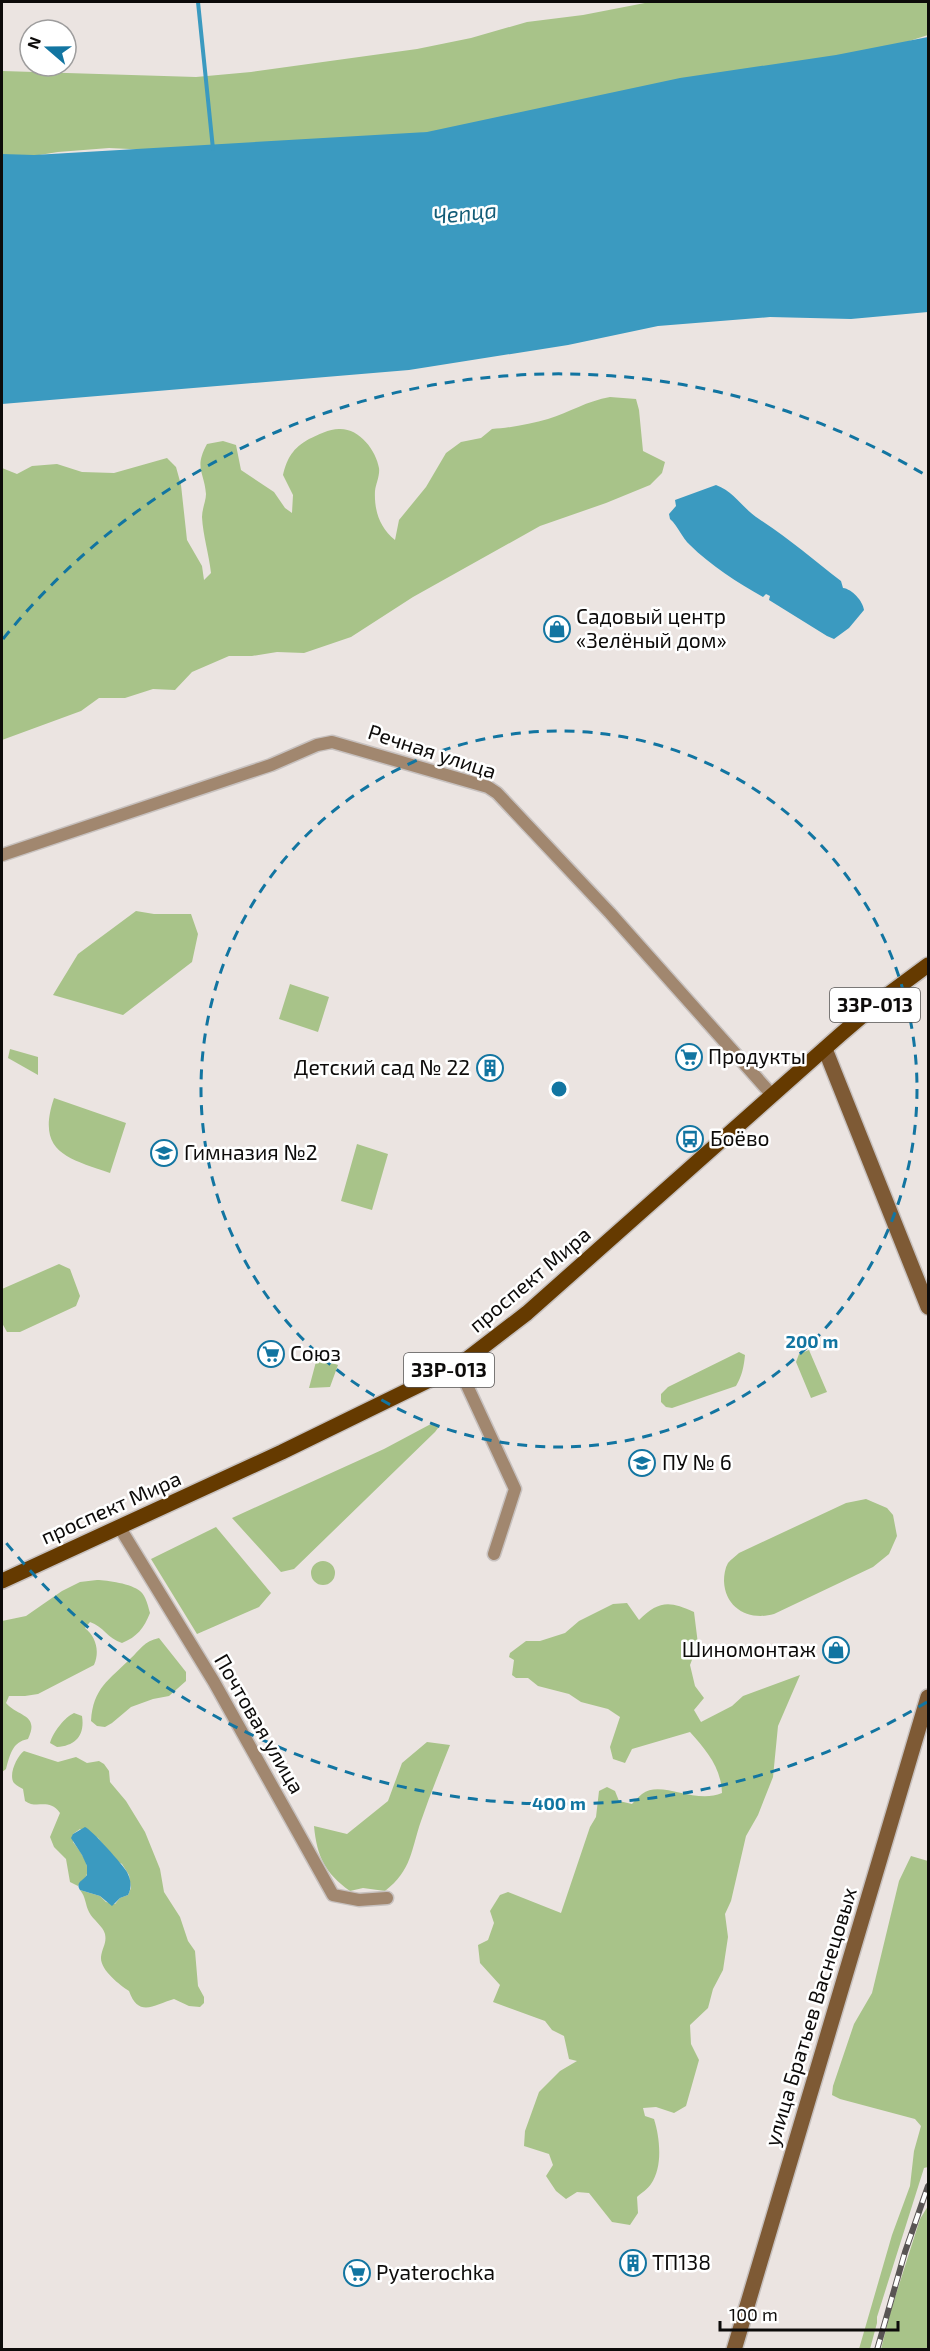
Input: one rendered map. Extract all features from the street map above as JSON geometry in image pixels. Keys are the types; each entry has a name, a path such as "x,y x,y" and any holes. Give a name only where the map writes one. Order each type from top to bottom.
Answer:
{"main road":[{"name":"проспект Мира","path":"2,1581 361,1415 458,1366 527,1314 882,999 928,965"},
{"path":"825,1049 928,1307"},
{"name":"улица Братьев Васнецовых","path":"734,2349 928,1697"}],"street":[{"name":"Речная улица","path":"2,855 271,765 317,745 332,742 488,787 497,793 610,913 773,1096"},
{"path":"458,1366 515,1489 494,1554"},
{"name":"Почтовая улица","path":"120,1528 214,1683 333,1894 359,1900 387,1898"}],"green space":[{"path":"650,2 928,2 928,35 872,53 515,124 213,153 109,148 58,152 2,161 2,71 18,71 18,78 78,78 78,73 196,77 251,72 417,49 471,38 527,22 583,15"},
{"path":"610,397 636,399 643,451 665,462 662,473 650,485 540,526 413,597 351,637 304,653 277,652 252,656 229,656 192,672 175,690 153,689 125,698 99,698 81,711 2,740 2,468 17,474 32,466 57,464 82,472 114,473 167,458 176,467 181,485 187,540 202,566 204,580 211,573 202,517 206,494 200,464 207,444 223,441 236,445 241,470 274,492 285,508 292,513 293,495 283,475 286,463 292,454 303,442 327,431 339,429 353,432 370,447 377,461 379,471 375,491 377,512 385,530 395,540 399,520 426,487 446,453 461,442 481,438 492,429 541,421"},
{"path":"136,911 154,914 191,914 198,934 192,962 123,1015 53,995 78,954"},
{"path":"290,984 329,997 318,1032 279,1019"},
{"path":"10,1049 38,1057 38,1075 8,1058"},
{"path":"54,1098 126,1123 110,1173 69,1157 52,1142 49,1116"},
{"path":"357,1144 388,1154 372,1210 341,1201"},
{"path":"59,1264 70,1269 80,1296 76,1306 20,1332 7,1332 2,1323 2,1289"},
{"path":"809,1350 827,1392 811,1398 796,1362 799,1354"},
{"path":"739,1352 745,1355 736,1386 672,1408 666,1407 661,1402 661,1394 668,1387"},
{"path":"317,1358 338,1365 330,1387 309,1388"},
{"path":"437,1424 438,1428 435,1432 294,1569 281,1572 232,1518 384,1449 429,1425"},
{"path":"866,1499 887,1508 893,1515 897,1536 889,1554 873,1567 774,1614 756,1616 740,1611 734,1606 725,1591 724,1576 728,1563 739,1553 846,1503"},
{"path":"216,1527 271,1593 259,1607 197,1634 151,1559"},
{"path":"323,1561 331,1565 335,1573 331,1581 323,1585 315,1581 311,1573 315,1565"},
{"path":"97,1580 126,1584 140,1591 150,1613 148,1618 136,1635 122,1643 90,1622 85,1628 96,1645 97,1655 94,1665 38,1694 9,1696 6,1703 29,1720 31,1731 28,1739 15,1746 6,1769 2,1772 2,1621 26,1616 62,1591 80,1582"},
{"path":"627,1603 639,1620 652,1609 664,1604 671,1604 694,1612 698,1644 690,1665 695,1686 704,1698 694,1710 701,1722 732,1706 743,1696 800,1675 778,1726 773,1777 758,1815 746,1836 731,1901 725,1914 728,1937 723,1970 713,1989 708,2008 690,2025 691,2044 699,2060 686,2106 674,2113 656,2107 643,2108 645,2116 654,2119 659,2143 659,2161 651,2184 637,2197 638,2213 630,2225 612,2222 589,2193 577,2192 566,2199 556,2191 546,2176 553,2165 549,2154 524,2146 525,2131 539,2092 560,2071 577,2061 569,2059 564,2036 552,2030 545,2021 493,2002 500,1985 480,1963 478,1945 488,1940 494,1923 490,1911 500,1895 508,1892 561,1913 590,1827 596,1817 599,1791 607,1787 615,1791 619,1801 632,1804 650,1790 668,1790 700,1796 722,1793 716,1767 690,1732 632,1749 625,1763 613,1759 610,1747 620,1717 608,1709 581,1702 569,1694 538,1686 528,1678 516,1678 512,1675 514,1660 509,1657 510,1653 526,1641 540,1641 565,1633 579,1621 613,1604"},
{"path":"159,1638 186,1672 186,1681 169,1696 131,1707 105,1727 97,1726 91,1721 92,1710 103,1685 143,1646"},
{"path":"74,1713 82,1716 82,1729 78,1738 64,1746 57,1747 50,1743 60,1725"},
{"path":"427,1742 450,1745 424,1811 406,1867 385,1891 363,1888 350,1891 328,1871 317,1847 314,1826 347,1834 388,1801 402,1763"},
{"path":"24,1751 58,1762 76,1757 87,1763 99,1761 109,1771 110,1782 126,1801 145,1832 160,1869 164,1892 180,1917 188,1941 195,1951 198,1986 204,1997 204,2003 200,2007 189,2006 174,1999 143,2007 138,2005 129,1991 107,1972 101,1957 105,1934 89,1912 80,1890 100,1896 106,1902 115,1904 120,1898 128,1895 131,1888 129,1875 98,1838 80,1829 73,1834 73,1842 81,1853 88,1870 78,1886 70,1882 66,1859 54,1847 50,1837 60,1813 51,1806 25,1801 23,1789 12,1780 14,1766"},
{"path":"911,1856 928,1861 928,2167 924,2168 877,2317 870,2349 859,2349 892,2235 910,2186 914,2151 921,2126 915,2119 832,2095 854,2024 872,1993 899,1881"},
{"path":"928,2206 928,2349 881,2349 920,2219"}],"water":[{"name":"Чепца","path":"928,37 928,312 851,319 770,317 658,326 568,345 409,370 2,404 2,154 34,155 427,132 680,78 836,55"},
{"path":"716,485 728,492 753,515 791,541 841,581 843,588 856,596 864,610 849,628 834,639 827,636 769,600 770,596 766,594 763,597 744,586 706,560 687,542 670,519 669,514 676,506 675,500"},
{"path":"85,1827 94,1834 127,1872 130,1886 128,1895 120,1898 112,1906 100,1896 80,1890 79,1883 87,1875 87,1866 71,1838 73,1834"}],"waterway":[{"path":"198,2 213,149"}],"railway":[{"path":"877,2350 905,2252 928,2186"}],"place":[{"name":"Садовый центр «Зелёный дом»","path":"557,629"},
{"name":"Продукты","path":"689,1057"},
{"name":"Детский сад № 22","path":"490,1068"},
{"name":"Боёво","path":"690,1139"},
{"name":"Гимназия №2","path":"164,1153"},
{"name":"Союз","path":"271,1354"},
{"name":"ПУ № 6","path":"642,1463"},
{"name":"Шиномонтаж","path":"836,1650"},
{"name":"ТП138","path":"633,2263"},
{"name":"Pyaterochka","path":"357,2273"}]}
